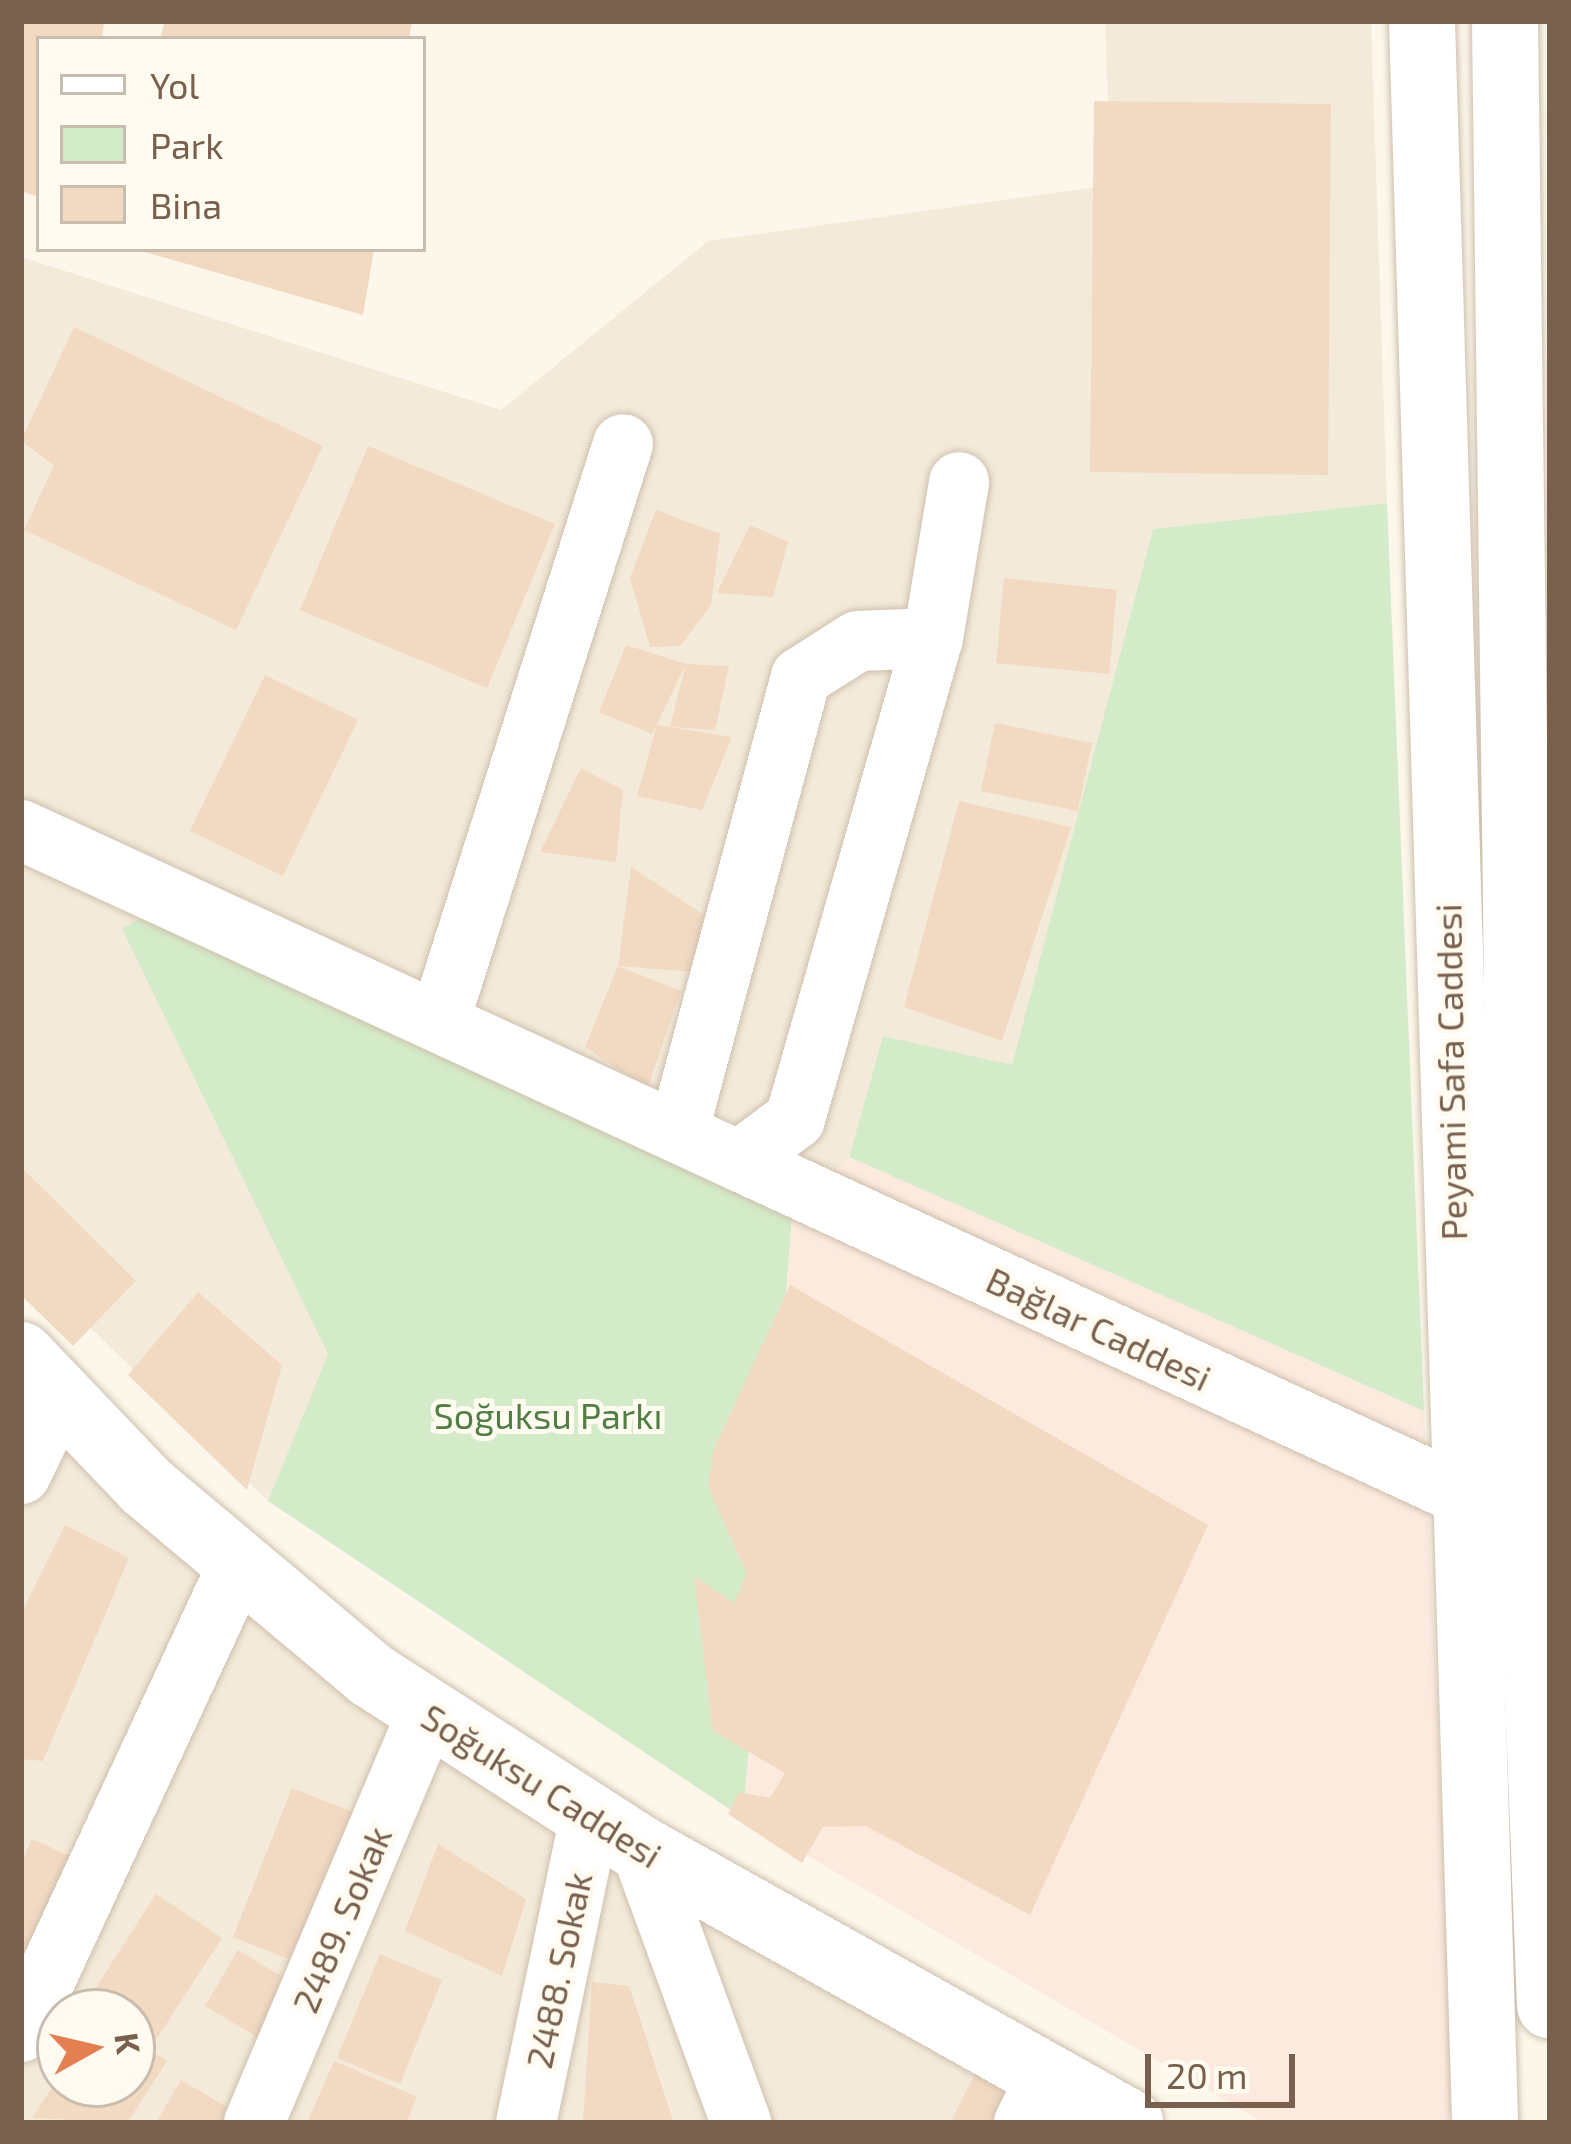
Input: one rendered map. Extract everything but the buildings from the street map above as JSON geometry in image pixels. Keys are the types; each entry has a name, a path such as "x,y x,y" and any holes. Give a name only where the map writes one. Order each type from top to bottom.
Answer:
{"street":[{"name":"Peyami Safa Caddesi","path":"1422,21 1460,1494 1485,2123"},
{"name":"Peyami Safa Caddesi","path":"1504,21 1550,2005"},
{"path":"440,1016 622,444"},
{"path":"739,1161 795,1119 934,638 959,482"},
{"path":"679,1129 801,677 858,641 934,638"},
{"name":"Bağlar Caddesi","path":"21,830 440,1016 739,1161 1460,1494"},
{"path":"21,1474 40,1374"},
{"name":"Soğuksu Caddesi","path":"40,1374 238,1564 428,1714 1036,2100 1130,2123"},
{"path":"21,2032 238,1564"},
{"name":"2489. Sokak","path":"254,2123 428,1714"},
{"path":"615,1832 741,2123"},
{"name":"2488. Sokak","path":"526,2123 615,1832"}],"shaded area":[{"path":"1105,21 1371,21 1387,503 1153,529 1012,1066 883,1036 849,1157 793,1206 122,929 329,1355 268,1501 21,1260 21,257 501,410 708,241 1111,185"},
{"path":"849,1157 1424,1411 1454,2103 1445,2123 1264,2123 743,1818 793,1206"},
{"path":"21,1374 173,1508 1081,2123 21,2123"}],"green space":[{"path":"1387,503 1424,1411 849,1157 883,1036 1012,1065 1153,529"},
{"name":"Soğuksu Parkı","path":"155,910 793,1206 743,1818 268,1501 328,1354 122,929"}]}
